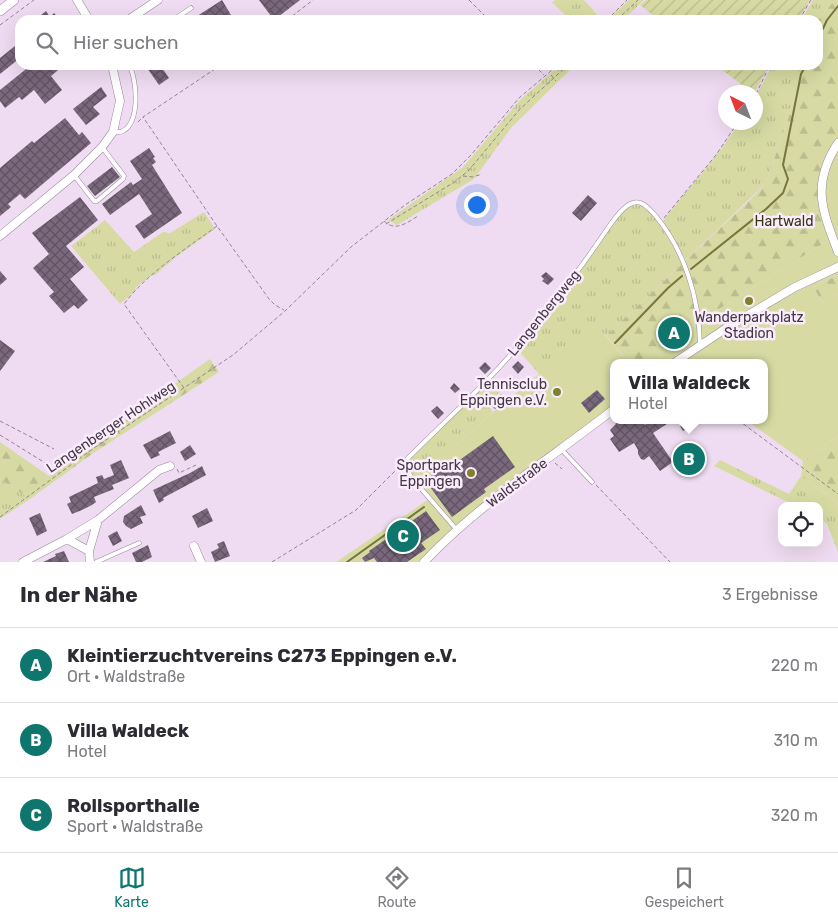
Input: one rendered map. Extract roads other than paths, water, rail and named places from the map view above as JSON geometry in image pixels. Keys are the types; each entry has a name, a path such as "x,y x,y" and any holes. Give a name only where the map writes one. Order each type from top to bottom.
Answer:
{"street":[{"path":"0,12 14,0"},
{"path":"78,0 86,15"},
{"path":"136,15 158,0"},
{"path":"0,236 74,174 102,147 113,132 120,102 113,70"},
{"path":"838,143 822,174 820,192 829,229 838,252"},
{"path":"680,359 795,286 838,267"},
{"name":"Waldstraße","path":"424,562 456,530 508,488 562,450 610,412"},
{"path":"23,562 98,520 159,470 169,467"},
{"path":"90,562 89,551 98,520"},
{"path":"67,539 89,551"},
{"path":"194,546 201,562"}],"lane":[{"path":"180,15 191,8"},
{"path":"113,132 118,133 127,129 136,112 132,70"},
{"path":"74,174 94,201 97,202 123,179 124,176 102,147"},
{"name":"Langenbergweg","path":"456,530 411,476 404,462 498,370 575,274 618,215 630,204 644,203 661,222 682,255 692,288 700,329 700,346"},
{"path":"562,450 592,482"},
{"path":"96,562 139,543"}],"waterway":[{"path":"823,28 838,6"},
{"path":"691,269 766,209 783,193 788,179 783,165 803,70"},
{"path":"615,343 682,276"},
{"path":"347,562 424,507"}],"place":[{"name":"Wanderparkplatz Stadion","path":"749,301"},
{"name":"Kleintierzuchtvereins C273 Eppingen e.V.","path":"674,333"},
{"name":"Tennisclub Eppingen e.V.","path":"557,392"},
{"name":"Villa Waldeck","path":"689,459"},
{"name":"Sportpark Eppingen","path":"471,473"},
{"name":"Rollsporthalle","path":"403,536"}],"park label":[{"name":"Hartwald","path":"784,221"}]}
